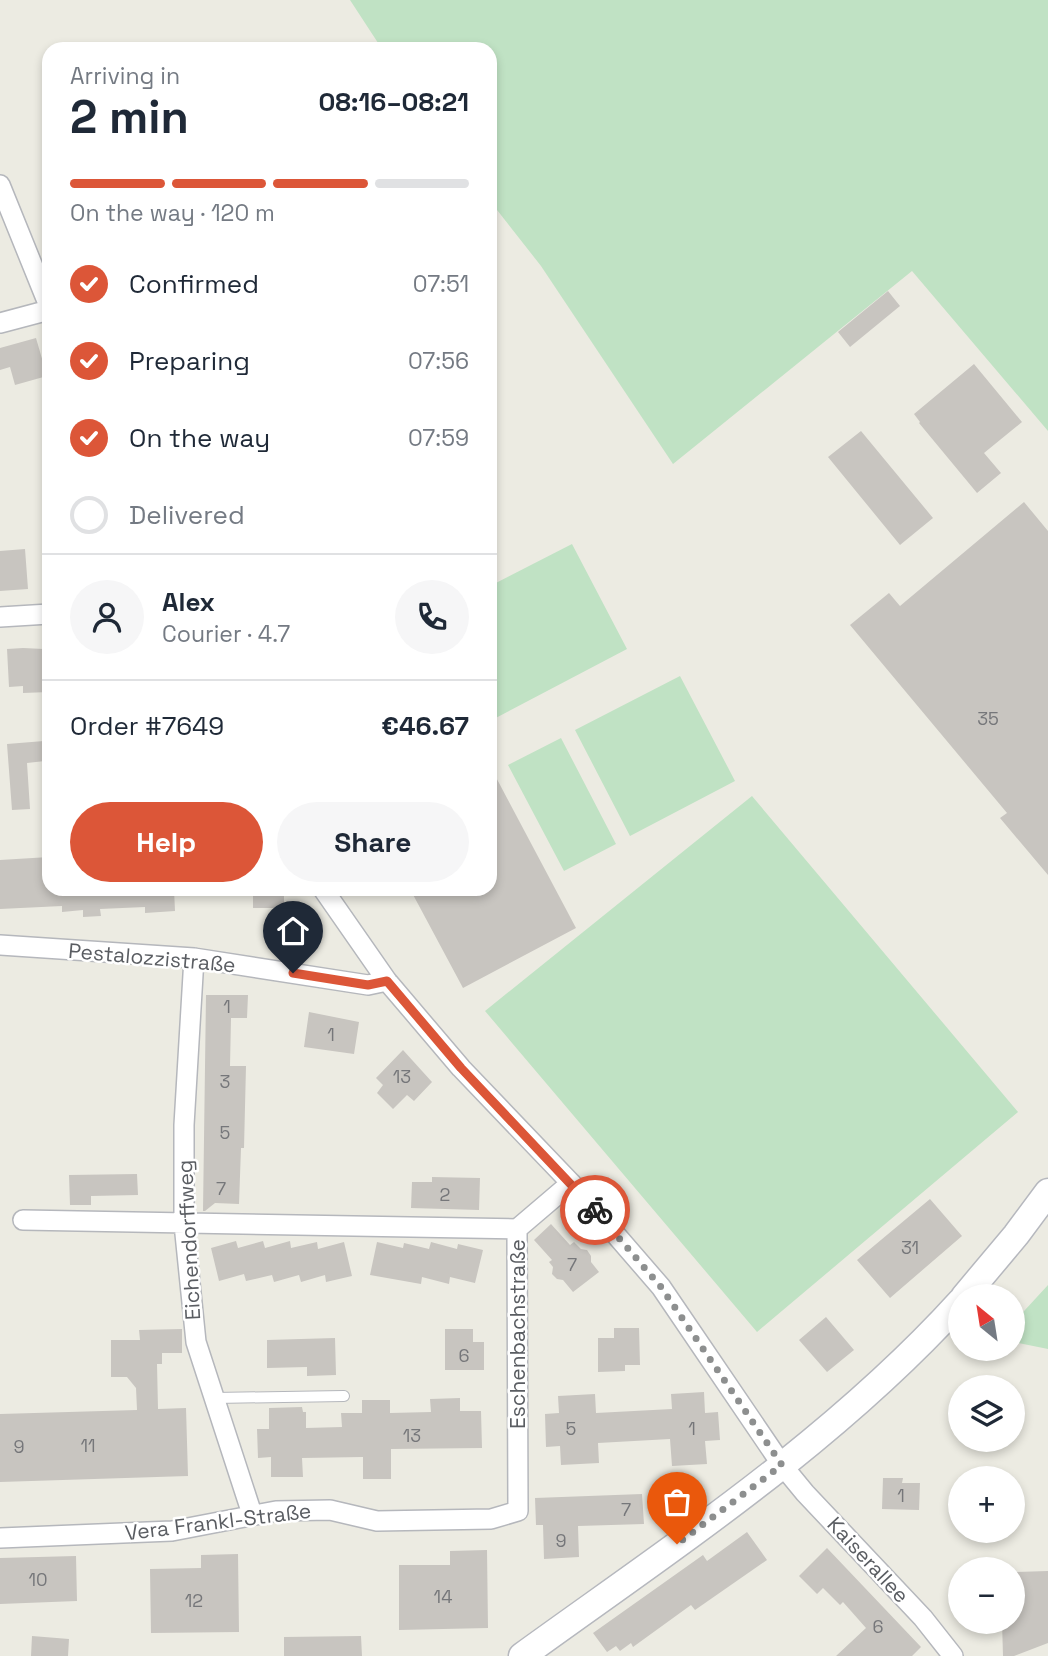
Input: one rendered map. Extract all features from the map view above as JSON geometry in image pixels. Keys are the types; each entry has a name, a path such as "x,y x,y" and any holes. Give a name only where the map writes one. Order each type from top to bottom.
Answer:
{"main road":[{"path":"975,1284 1016,1236 1048,1192"},
{"path":"522,1656 782,1465 838,1419 948,1313"}],"street":[{"path":"0,185 42,290"},
{"path":"0,323 42,310"},
{"path":"0,617 42,614"},
{"name":"Kaiserallee","path":"328,896 387,981 461,1068 571,1183 661,1287 782,1465 805,1493 923,1618 953,1656"},
{"name":"Pestalozzistraße","path":"0,946 194,958 368,985 387,981"},
{"name":"Eichendorffweg","path":"194,958 184,1125 184,1224 196,1342 252,1514"},
{"name":"Eschenbachstraße","path":"518,1511 517,1229 571,1183"},
{"path":"23,1220 517,1229"},
{"name":"Vera Frankl-Straße","path":"0,1538 172,1531 276,1511 330,1510 377,1521 491,1519 518,1511"}],"lane":[{"path":"215,1398 344,1396"}],"green space":[{"path":"350,0 1048,0 1048,431 912,271 673,464 541,266 497,210 497,42 377,42"},
{"path":"572,544 627,649 497,717 497,582"},
{"path":"680,676 735,781 630,836 575,730"},
{"path":"561,738 616,844 564,871 508,765"},
{"path":"752,796 1018,1112 757,1332 485,1011"},
{"path":"1048,1285 1048,1349 1026,1345 1026,1309"}],"building":[{"path":"888,291 900,306 850,347 838,332"},
{"path":"36,338 42,359 42,377 15,385 10,367 0,370 0,348"},
{"path":"974,364 1022,422 984,453 1001,473 977,493 914,414"},
{"path":"861,431 933,518 900,545 828,457"},
{"path":"1024,502 1048,531 1048,875 1000,818 1007,813 850,625 889,593 900,606"},
{"path":"25,549 28,589 0,591 0,551"},
{"path":"7,649 42,649 42,692 23,693 23,686 9,687"},
{"path":"42,741 42,761 27,763 30,809 12,810 7,744"},
{"path":"497,779 576,928 463,988 414,896 497,896"},
{"path":"42,857 42,896 174,896 175,911 145,913 145,907 100,909 101,916 83,917 83,910 62,912 62,906 0,909 0,860"},
{"path":"253,896 284,896 284,908 253,908"},
{"path":"206,995 248,995 247,1018 231,1018 230,1066 246,1066 244,1148 241,1148 239,1204 215,1203 203,1211"},
{"path":"309,1012 359,1022 354,1054 304,1047"},
{"path":"403,1050 432,1082 414,1101 407,1095 393,1109 377,1093 383,1085 376,1078"},
{"path":"137,1174 138,1195 91,1196 91,1205 70,1205 69,1175"},
{"path":"432,1177 480,1178 479,1210 411,1208 412,1182 432,1182"},
{"path":"930,1199 962,1236 890,1298 857,1260"},
{"path":"551,1224 570,1245 574,1242 581,1249 587,1250 591,1262 599,1272 573,1292 563,1280 552,1274 553,1267 549,1262 552,1260 534,1240"},
{"path":"236,1241 238,1248 263,1241 265,1248 290,1241 291,1248 317,1242 318,1249 344,1242 352,1276 326,1282 325,1275 301,1282 299,1275 274,1282 272,1275 246,1281 244,1274 219,1281 211,1248"},
{"path":"377,1242 403,1248 404,1243 429,1249 431,1242 457,1249 458,1244 483,1250 475,1283 450,1277 449,1284 422,1277 421,1284 370,1275"},
{"path":"826,1317 854,1350 827,1372 799,1340"},
{"path":"614,1328 639,1328 640,1365 625,1365 625,1371 598,1372 598,1338 614,1338"},
{"path":"182,1329 182,1353 162,1353 162,1364 157,1364 158,1409 186,1408 188,1476 0,1482 0,1414 137,1410 136,1388 127,1377 111,1377 111,1340 140,1340 139,1330"},
{"path":"445,1329 473,1329 473,1342 484,1342 484,1370 445,1370"},
{"path":"335,1338 336,1375 307,1376 307,1367 267,1368 267,1340"},
{"path":"704,1392 705,1413 718,1412 720,1440 705,1441 707,1464 672,1466 670,1439 598,1443 599,1463 561,1465 560,1446 546,1447 545,1414 559,1413 558,1396 595,1394 596,1413 672,1409 671,1394"},
{"path":"460,1398 460,1411 481,1411 482,1448 391,1449 391,1479 363,1479 363,1457 302,1458 303,1477 271,1477 271,1457 258,1458 257,1429 269,1429 269,1408 302,1407 303,1412 306,1412 306,1428 342,1427 341,1413 362,1413 362,1400 390,1400 390,1413 431,1412 430,1399"},
{"path":"883,1478 903,1478 902,1483 920,1483 919,1510 882,1509"},
{"path":"642,1494 644,1524 578,1526 579,1557 544,1559 543,1525 536,1525 535,1498"},
{"path":"747,1532 767,1560 695,1610 691,1605 633,1647 631,1643 620,1651 616,1646 607,1652 593,1633 703,1555 707,1561"},
{"path":"827,1548 921,1647 912,1656 836,1656 866,1628 843,1602 840,1605 823,1588 817,1594 799,1576"},
{"path":"487,1550 488,1628 399,1630 399,1565 450,1565 450,1551"},
{"path":"238,1554 239,1632 151,1633 150,1569 201,1568 201,1555"},
{"path":"76,1556 77,1601 0,1604 0,1558"},
{"path":"1048,1571 1048,1643 1014,1656 1003,1656 1002,1634 1025,1634 1025,1572"},
{"path":"32,1636 69,1639 68,1656 31,1656"},
{"path":"361,1636 362,1656 284,1656 284,1637"}],"way so far":[{"path":"595,1210 661,1287 782,1465 677,1544"}],"route":[{"path":"293,973 368,985 387,981 461,1068 595,1210"}]}
